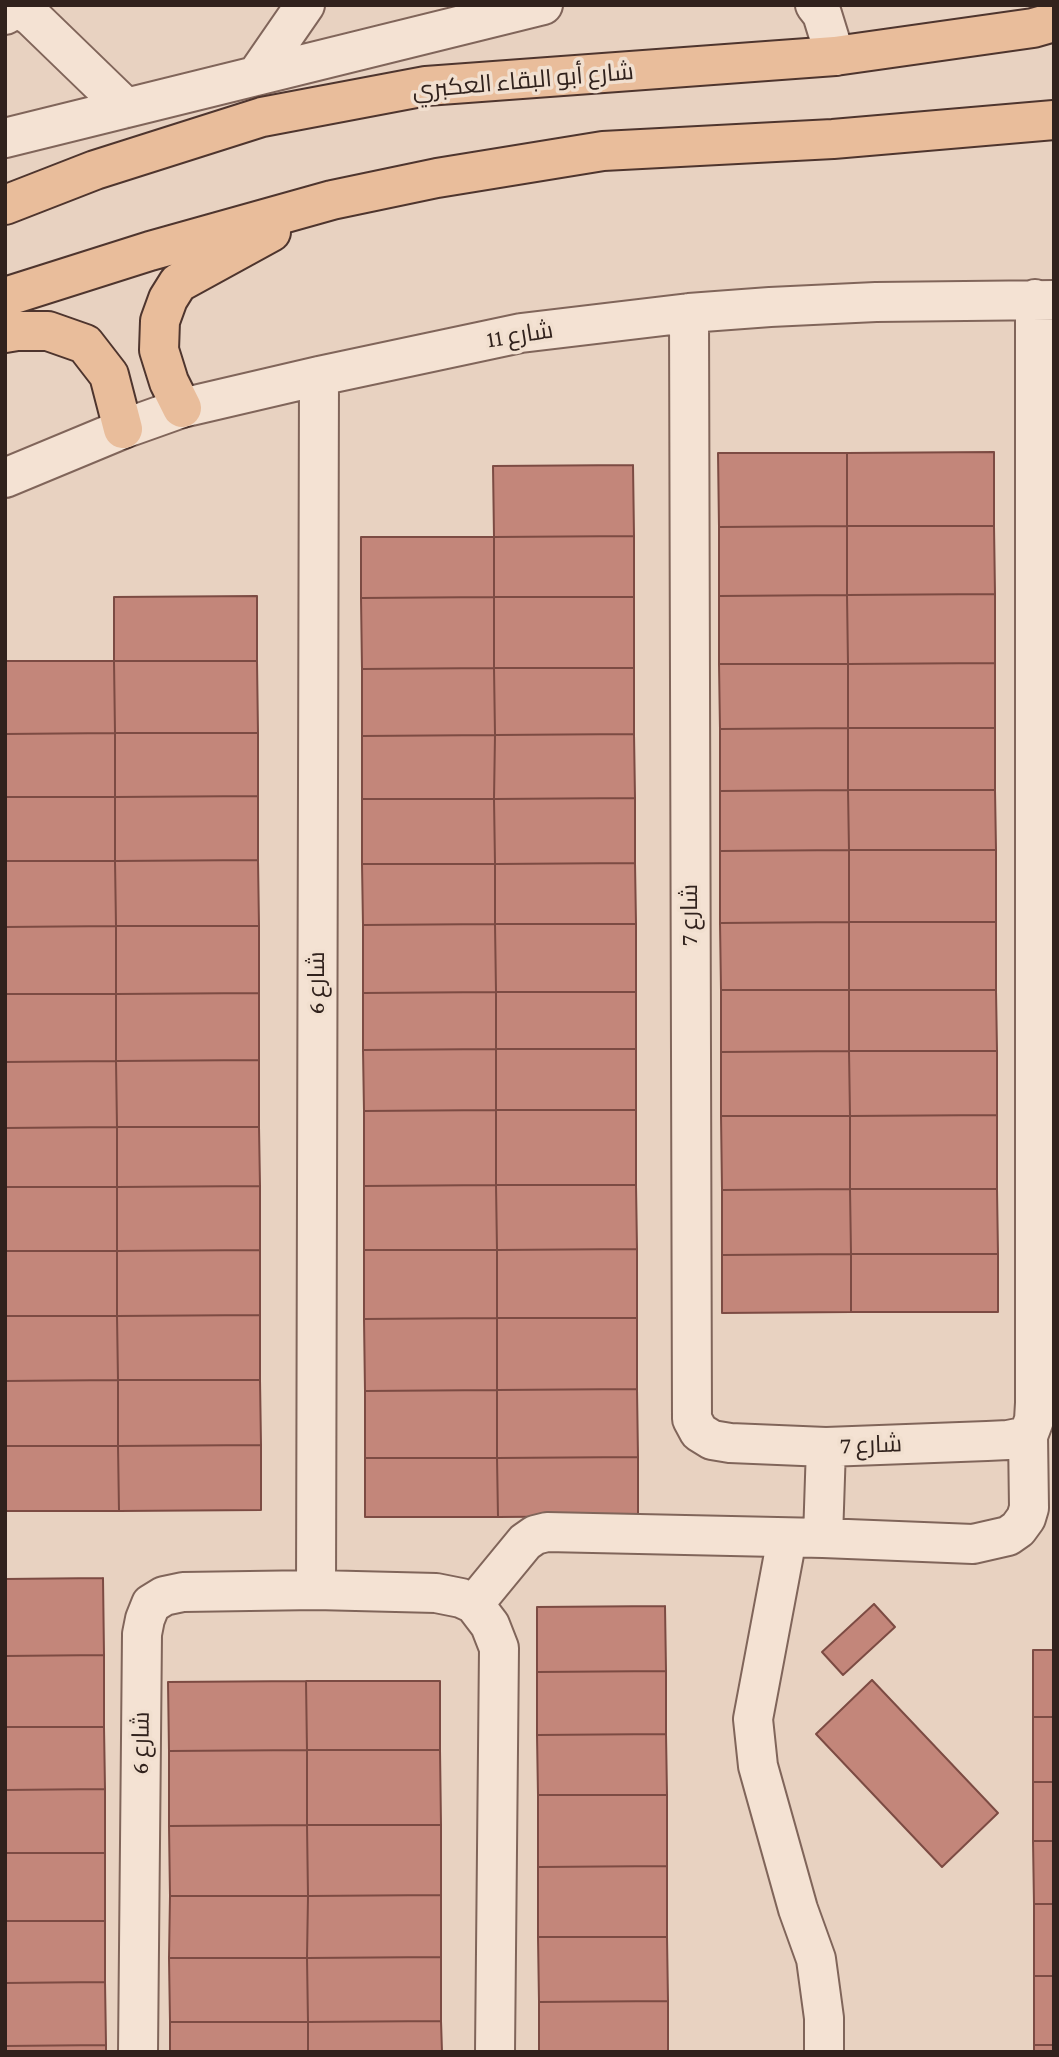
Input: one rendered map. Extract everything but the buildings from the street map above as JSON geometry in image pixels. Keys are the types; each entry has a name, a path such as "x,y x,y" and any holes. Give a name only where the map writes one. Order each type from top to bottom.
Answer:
{"main road":[{"name":"شارع أبو البقاء العكبري","path":"5,205 95,170 262,117 426,86 835,56 1033,28 1054,22"},
{"path":"5,297 150,251 332,200 437,178 603,151 833,139 1054,120"},
{"path":"182,408 169,382 159,350 160,321 168,299 178,283 332,200"},
{"path":"5,333 48,331 85,344 109,374 122,429"}],"street":[{"path":"256,76 305,5"},
{"path":"5,138 543,5"},
{"path":"815,5 822,14 835,56"},
{"path":"5,15 12,11 23,11 32,16 127,108"},
{"path":"495,2052 499,1648 490,1625 474,1604 525,1542 535,1535 547,1532 973,1544 1008,1536 1018,1529 1026,1518 1029,1508 1028,1436 1034,1420 1035,1403 1044,300"},
{"name":"شارع 11","path":"5,478 122,429 182,408 521,332 689,313 876,302 1044,300"},
{"name":"شارع 7","path":"689,313 692,1419 699,1432 712,1440 730,1443 826,1447 1008,1440 1028,1436"},
{"name":"شارع 6","path":"316,1590 319,376"},
{"path":"824,2052 824,2018 816,1958 798,1909 758,1766 753,1719 805,1538 826,1447"},
{"name":"شارع 6","path":"138,2052 142,1634 151,1604 164,1596 183,1592 316,1590 436,1592 474,1604"}]}
